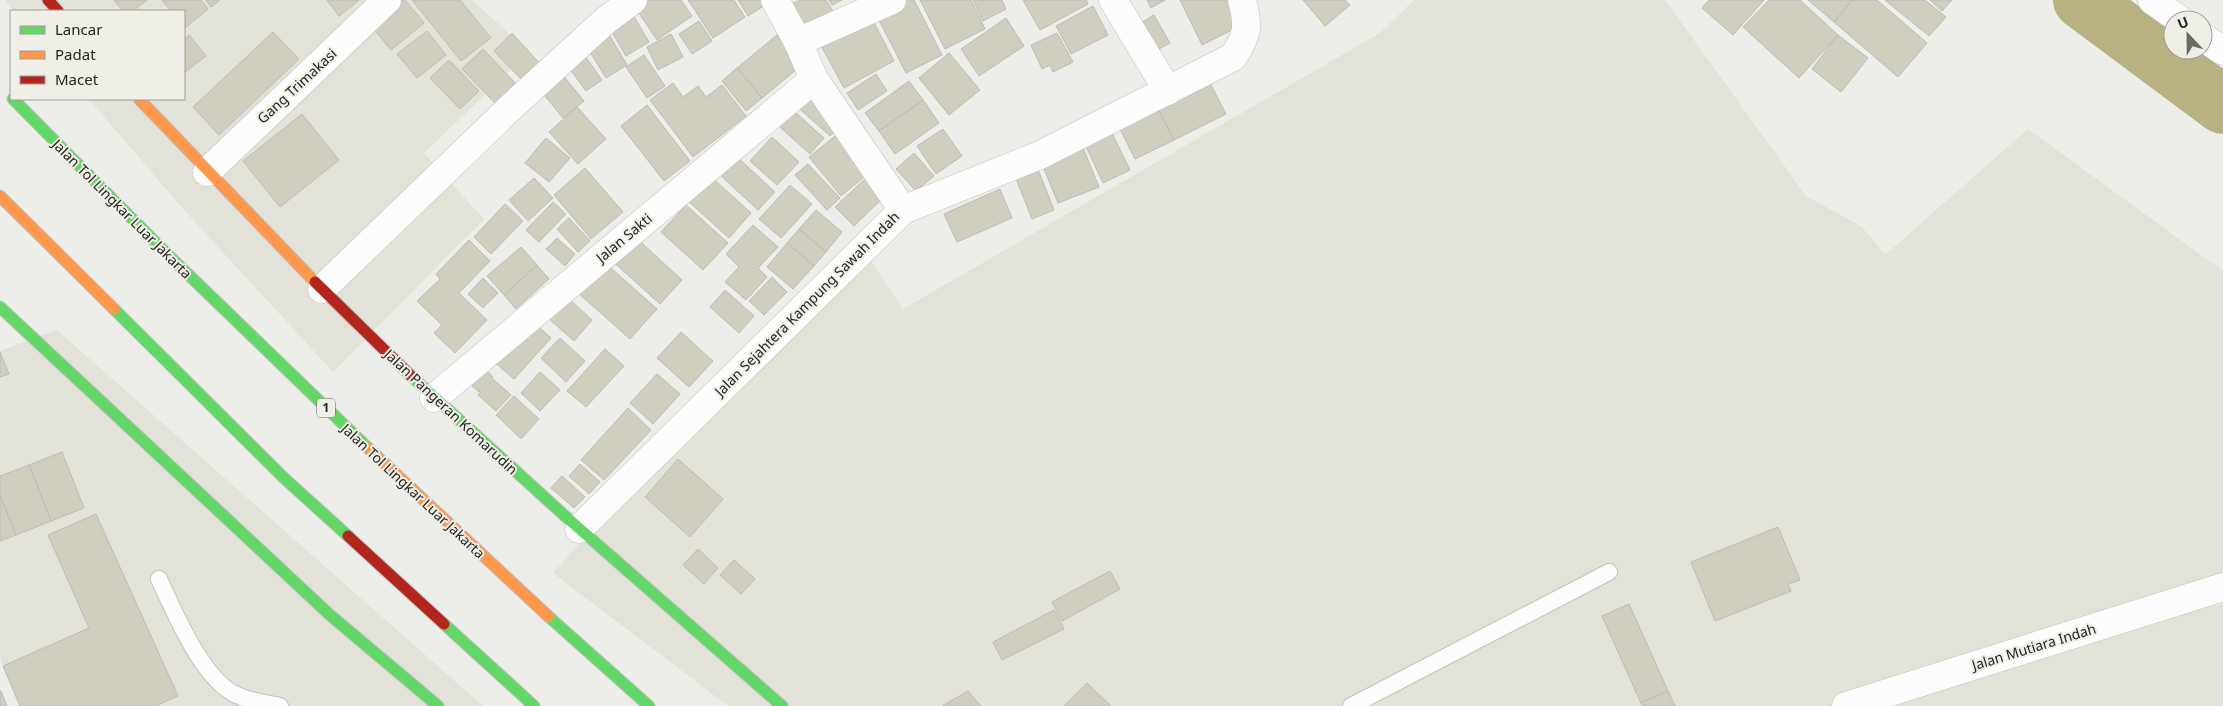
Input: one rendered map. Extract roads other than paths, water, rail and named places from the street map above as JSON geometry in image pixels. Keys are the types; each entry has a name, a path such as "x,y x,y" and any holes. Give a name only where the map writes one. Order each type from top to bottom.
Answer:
{"main road":[{"path":"48,0 57,10"},
{"name":"Jalan Tol Lingkar Luar Jakarta","path":"15,100 128,217 348,430 580,646 649,706"},
{"name":"Jalan Pangeran Komarudin","path":"140,100 207,172 322,289 434,398 782,706"},
{"path":"0,196 284,478 534,706"},
{"path":"0,307 330,615 438,706"}],"street":[{"name":"Gang Trimakasi","path":"207,172 387,0"},
{"path":"322,289 518,100 606,20 633,0"},
{"name":"Jalan Sejahtera Kampung Sawah Indah","path":"579,528 903,210 814,79 798,42 775,0"},
{"path":"798,42 892,0"},
{"path":"1113,0 1168,91"},
{"path":"903,210 1040,155 1233,57 1244,40 1247,26 1242,0"},
{"path":"2152,0 2166,10"},
{"name":"Jalan Sakti","path":"434,398 814,79"},
{"name":"Jalan Mutiara Indah","path":"1846,706 2223,587"}],"lane":[{"path":"1351,706 1609,572"},
{"path":"159,580 184,633 205,665 224,688 237,696 280,706"}],"waterway":[{"path":"2082,0 2223,105"}]}
